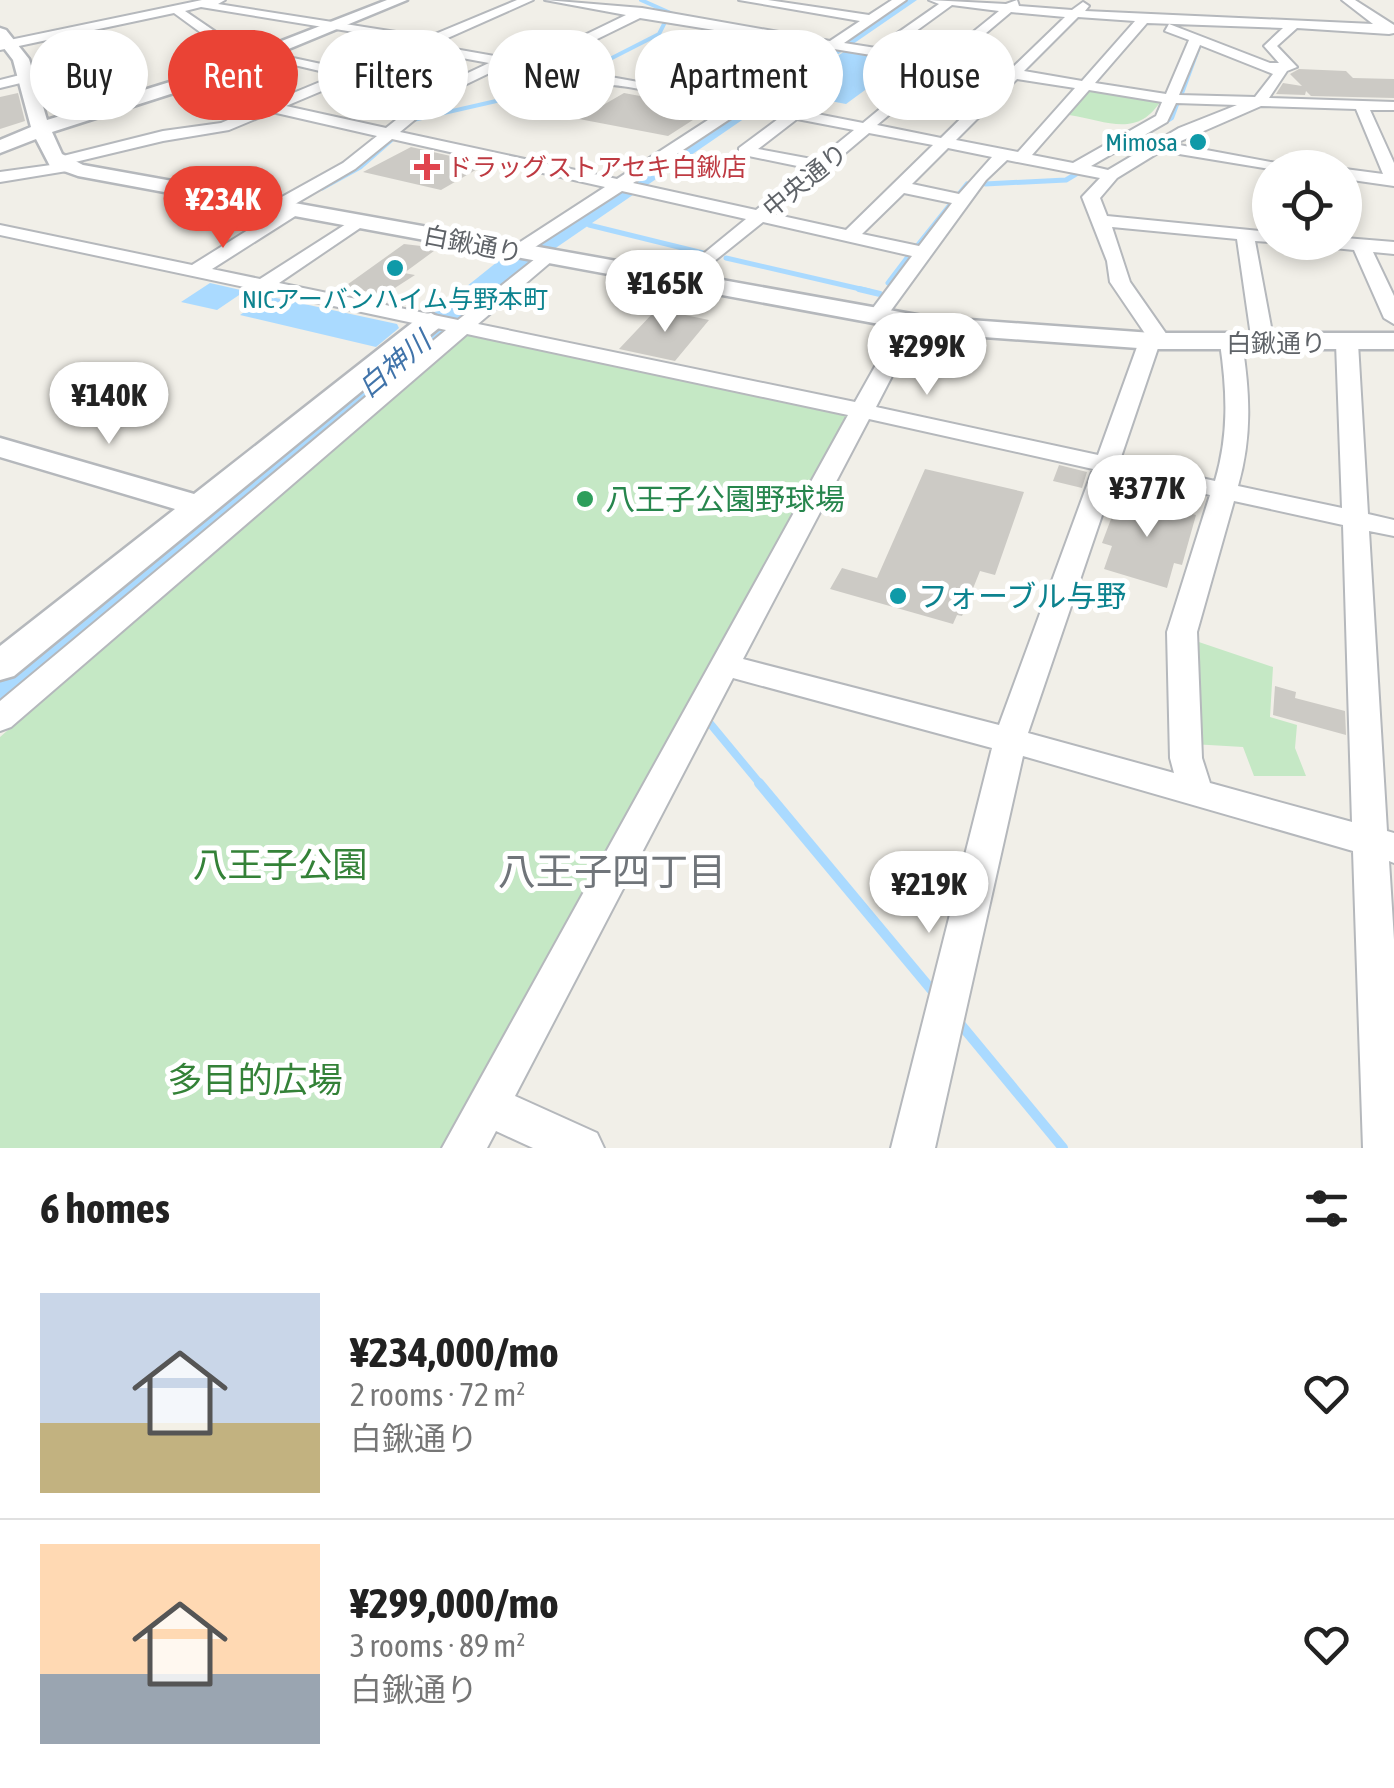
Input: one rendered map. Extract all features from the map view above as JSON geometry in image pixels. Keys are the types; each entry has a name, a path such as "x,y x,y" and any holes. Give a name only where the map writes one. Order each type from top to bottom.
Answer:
{"street":[{"path":"62,164 40,130 28,77 3,41 220,0"},
{"path":"298,39 400,0"},
{"path":"454,30 526,0"},
{"path":"551,0 738,30"},
{"path":"605,30 666,0"},
{"path":"843,41 900,0"},
{"path":"1348,0 1392,31"},
{"path":"754,1 872,19"},
{"path":"907,30 945,1 1080,7 1392,31"},
{"path":"205,4 353,30"},
{"name":"中央通り","path":"985,30 1013,5"},
{"path":"179,6 215,30"},
{"path":"850,236 1080,7"},
{"path":"913,1148 1010,740 1152,341 1158,334 1120,282 1091,197 1112,174 1184,130 1259,102 1281,72 1196,39 1144,12"},
{"path":"877,316 964,200 1085,85 1144,12"},
{"path":"1272,44 1294,26"},
{"path":"1078,168 1162,119 1196,39"},
{"path":"1272,44 1290,44"},
{"path":"1268,67 1290,67 1272,44"},
{"path":"195,271 349,166 440,91 488,68"},
{"path":"1016,74 1172,98 1394,106"},
{"path":"0,84 28,77"},
{"path":"0,147 168,88"},
{"path":"1360,105 1393,174 1362,174"},
{"path":"298,113 924,253"},
{"path":"0,177 241,120"},
{"path":"0,666 218,511 531,255 727,120"},
{"path":"786,120 745,152 820,166"},
{"path":"826,120 1112,174"},
{"name":"中央通り","path":"682,281 879,120"},
{"path":"1158,146 1252,161"},
{"name":"白鍬通り","path":"62,164 531,255 910,322 1010,333 1152,341 1394,341"},
{"path":"901,188 964,200"},
{"path":"263,285 357,222"},
{"path":"1101,222 1252,236"},
{"path":"0,230 863,411 1394,528"},
{"path":"1245,235 1263,343"},
{"path":"1362,246 1394,248"},
{"path":"1362,250 1394,318"},
{"path":"464,1148 910,322"},
{"path":"1197,793 1186,758 1182,632 1227,490 1237,432 1238,388 1230,343"},
{"path":"1347,343 1353,520 1382,846 1386,1148"},
{"path":"0,447 218,511"},
{"path":"0,719 218,511"},
{"path":"727,666 1010,740 1382,846"},
{"path":"486,1105 582,1148"}],"green space":[{"path":"1089,88 1162,99 1143,119 1132,123 1069,115"},
{"name":"八王子公園","path":"466,333 847,412 850,416 442,1148 0,1148 0,737"},
{"path":"1187,638 1273,667 1270,717 1297,725 1295,748 1306,776 1254,776 1243,747 1192,744"}],"water":[{"path":"843,52 863,54 863,92 846,104 843,103"},
{"path":"210,283 245,291 217,310 181,302"},
{"path":"267,296 397,324 399,328 376,347 240,315"}],"building":[{"path":"1299,69 1346,71 1353,78 1394,79 1394,98 1311,96 1306,91 1305,95 1276,94 1283,83 1302,86 1290,74"},
{"path":"18,93 25,121 0,129 0,97"},
{"path":"624,93 635,95 635,120 693,120 668,136 584,120 615,120 615,98"},
{"path":"411,147 486,164 441,190 363,172"},
{"name":"NICアーバンハイム与野本町","path":"404,244 438,248 404,273 415,275 384,295 344,287"},
{"path":"666,311 709,320 675,361 619,349 653,313 663,315"},
{"path":"1059,465 1087,472 1082,488 1053,481"},
{"path":"925,469 1024,492 995,575 980,571 962,616 957,615 953,624 830,589 842,568 877,578"},
{"path":"1120,495 1196,515 1182,565 1174,563 1167,588 1104,569 1112,546 1102,543"},
{"path":"1275,686 1296,692 1295,698 1345,711 1346,735 1273,715"}],"waterway":[{"path":"468,107 553,88 659,34 666,20 675,15 641,0"},
{"name":"白神川","path":"0,690 533,249 907,0"},
{"path":"1181,96 1200,44"},
{"path":"1161,125 1172,118 1178,102"},
{"path":"322,188 360,167 392,139"},
{"path":"985,184 1066,180 1081,171"},
{"path":"959,194 967,184"},
{"path":"917,246 953,201"},
{"path":"589,225 703,253"},
{"path":"888,283 910,254"},
{"path":"726,258 869,291"},
{"path":"859,289 880,294"},
{"path":"708,721 761,785"},
{"path":"759,783 935,994"},
{"path":"957,1020 1063,1148"}],"place":[{"name":"Mimosa","path":"1198,142"},
{"name":"ドラッグストアセキ白鍬店","path":"427,167"},
{"name":"NICアーバンハイム与野本町","path":"395,268"},
{"name":"八王子公園野球場","path":"585,499"},
{"name":"フォーブル与野","path":"898,596"}],"district":[{"name":"八王子四丁目","path":"612,871"}],"park label":[{"name":"多目的広場","path":"255,1079"}]}
